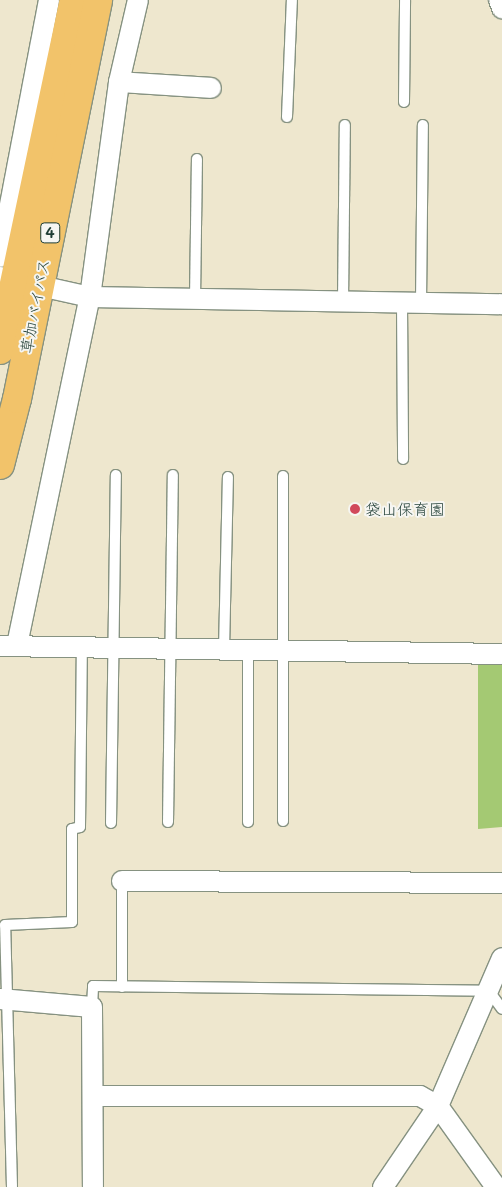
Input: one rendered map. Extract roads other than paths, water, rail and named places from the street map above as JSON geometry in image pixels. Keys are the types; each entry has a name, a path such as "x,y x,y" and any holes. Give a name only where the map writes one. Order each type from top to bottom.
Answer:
{"highway":[{"name":"草加バイパス","path":"0,465 18,283 74,0"},
{"name":"草加バイパス","path":"0,350 98,0"}],"street":[{"path":"0,258 49,0"},
{"path":"138,0 119,82 90,298 8,646 502,654"},
{"path":"499,0 502,8"},
{"path":"119,82 211,88"},
{"path":"18,283 90,298 502,304"},
{"path":"122,882 502,883"},
{"path":"383,1187 438,1106 502,958"},
{"path":"2,999 92,1007 93,1187"},
{"path":"92,1096 420,1096 438,1106 496,1187"}],"lane":[{"path":"287,118 292,0"},
{"path":"404,102 405,0"},
{"path":"343,302 345,124"},
{"path":"403,459 423,125"},
{"path":"195,299 197,159"},
{"path":"111,823 112,648 116,475"},
{"path":"168,822 168,649 173,475"},
{"path":"224,650 228,476"},
{"path":"282,476 281,651 283,821"},
{"path":"12,1187 2,999 4,925 72,922 72,829 80,827 82,647"},
{"path":"248,650 248,822"},
{"path":"122,882 122,986"},
{"path":"92,1007 93,986 122,986 489,991 502,1009"}],"place":[{"name":"袋山保育園","path":"355,509"}]}
